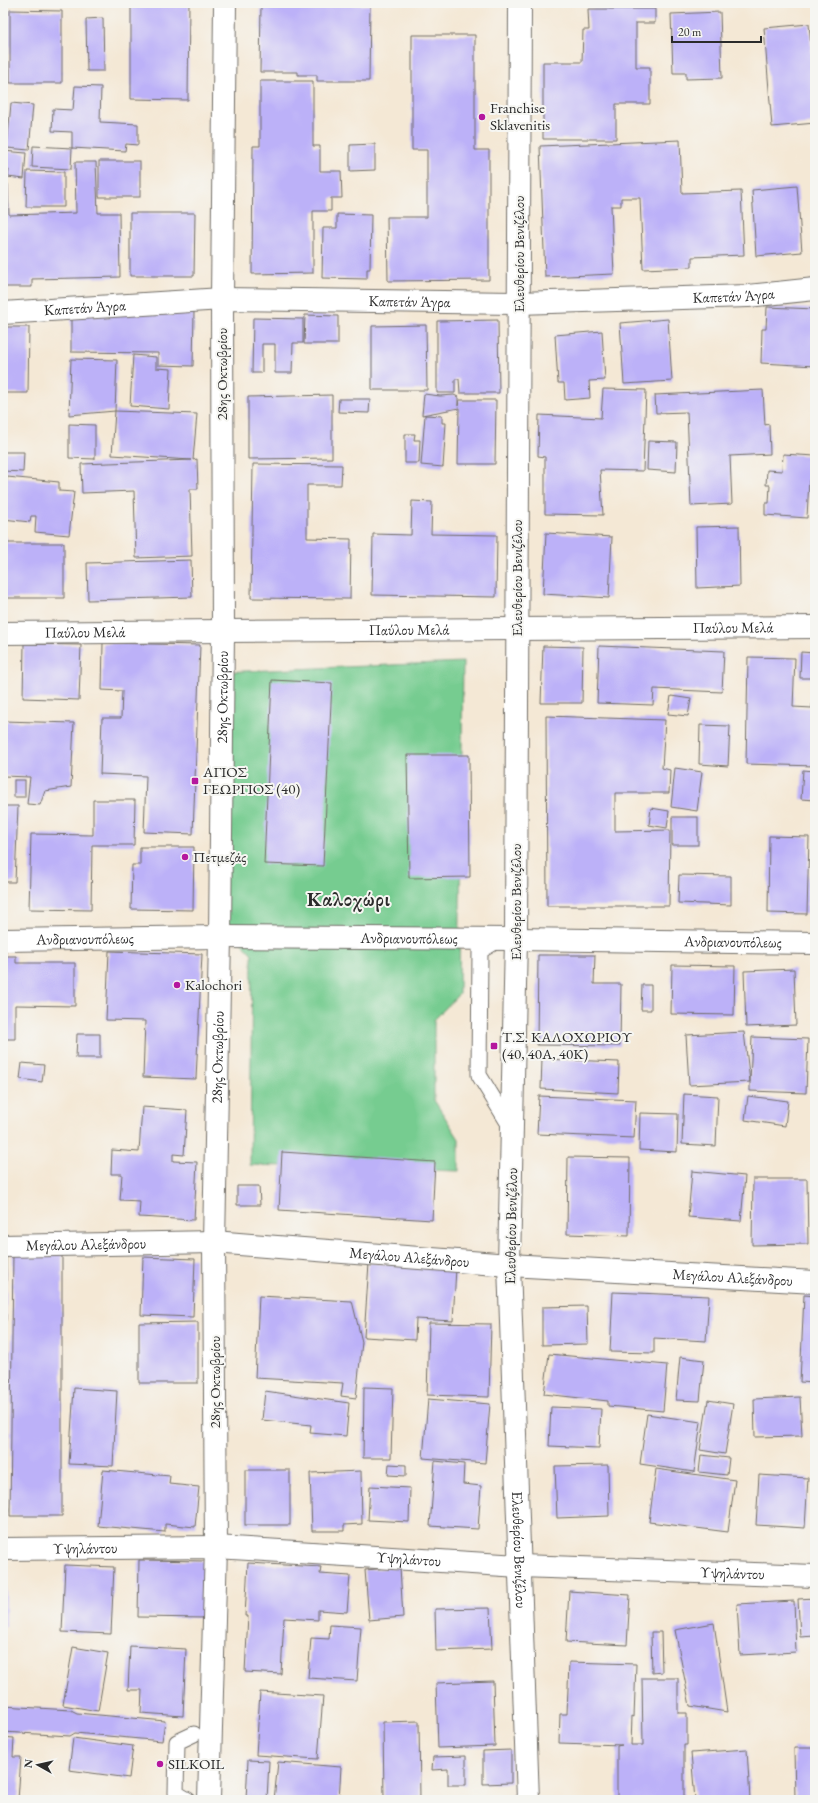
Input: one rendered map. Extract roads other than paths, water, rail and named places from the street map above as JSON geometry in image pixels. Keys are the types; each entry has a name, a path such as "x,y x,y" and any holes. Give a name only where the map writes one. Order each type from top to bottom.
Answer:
{"street":[{"name":"28ης Οκτωβρίου","path":"209,1800 216,1547 214,1242 220,937 223,631 222,299 225,3"},
{"name":"Ελευθερίου Βενιζέλου","path":"520,3 517,629 511,935 512,1130 509,1265 528,1800"},
{"name":"Καπετάν Άγρα","path":"3,313 222,299 518,303 748,296 815,289"},
{"name":"Παύλου Μελά","path":"3,633 815,628"},
{"name":"Ανδριανουπόλεως","path":"3,940 511,935 815,943"},
{"name":"Μεγάλου Αλεξάνδρου","path":"3,1246 214,1242 509,1265 815,1282"},
{"name":"Υψηλάντου","path":"3,1549 216,1547 520,1566 815,1576"}],"lane":[{"path":"511,935 480,951 479,1075 512,1130"},
{"path":"188,1800 176,1793 177,1742 194,1734"}],"place":[{"name":"Franchise Sklavenitis","path":"482,117"},
{"name":"ΑΓΙΟΣ ΓΕΩΡΓΙΟΣ (40)","path":"195,781"},
{"name":"Πετμεζάς","path":"185,857"},
{"name":"Kalochori","path":"177,985"},
{"name":"Τ.Σ. ΚΑΛΟΧΩΡΙΟΥ (40, 40Α, 40Κ)","path":"494,1046"},
{"name":"SILKOIL","path":"160,1764"}],"district":[{"name":"Καλοχώρι","path":"349,899"}]}
